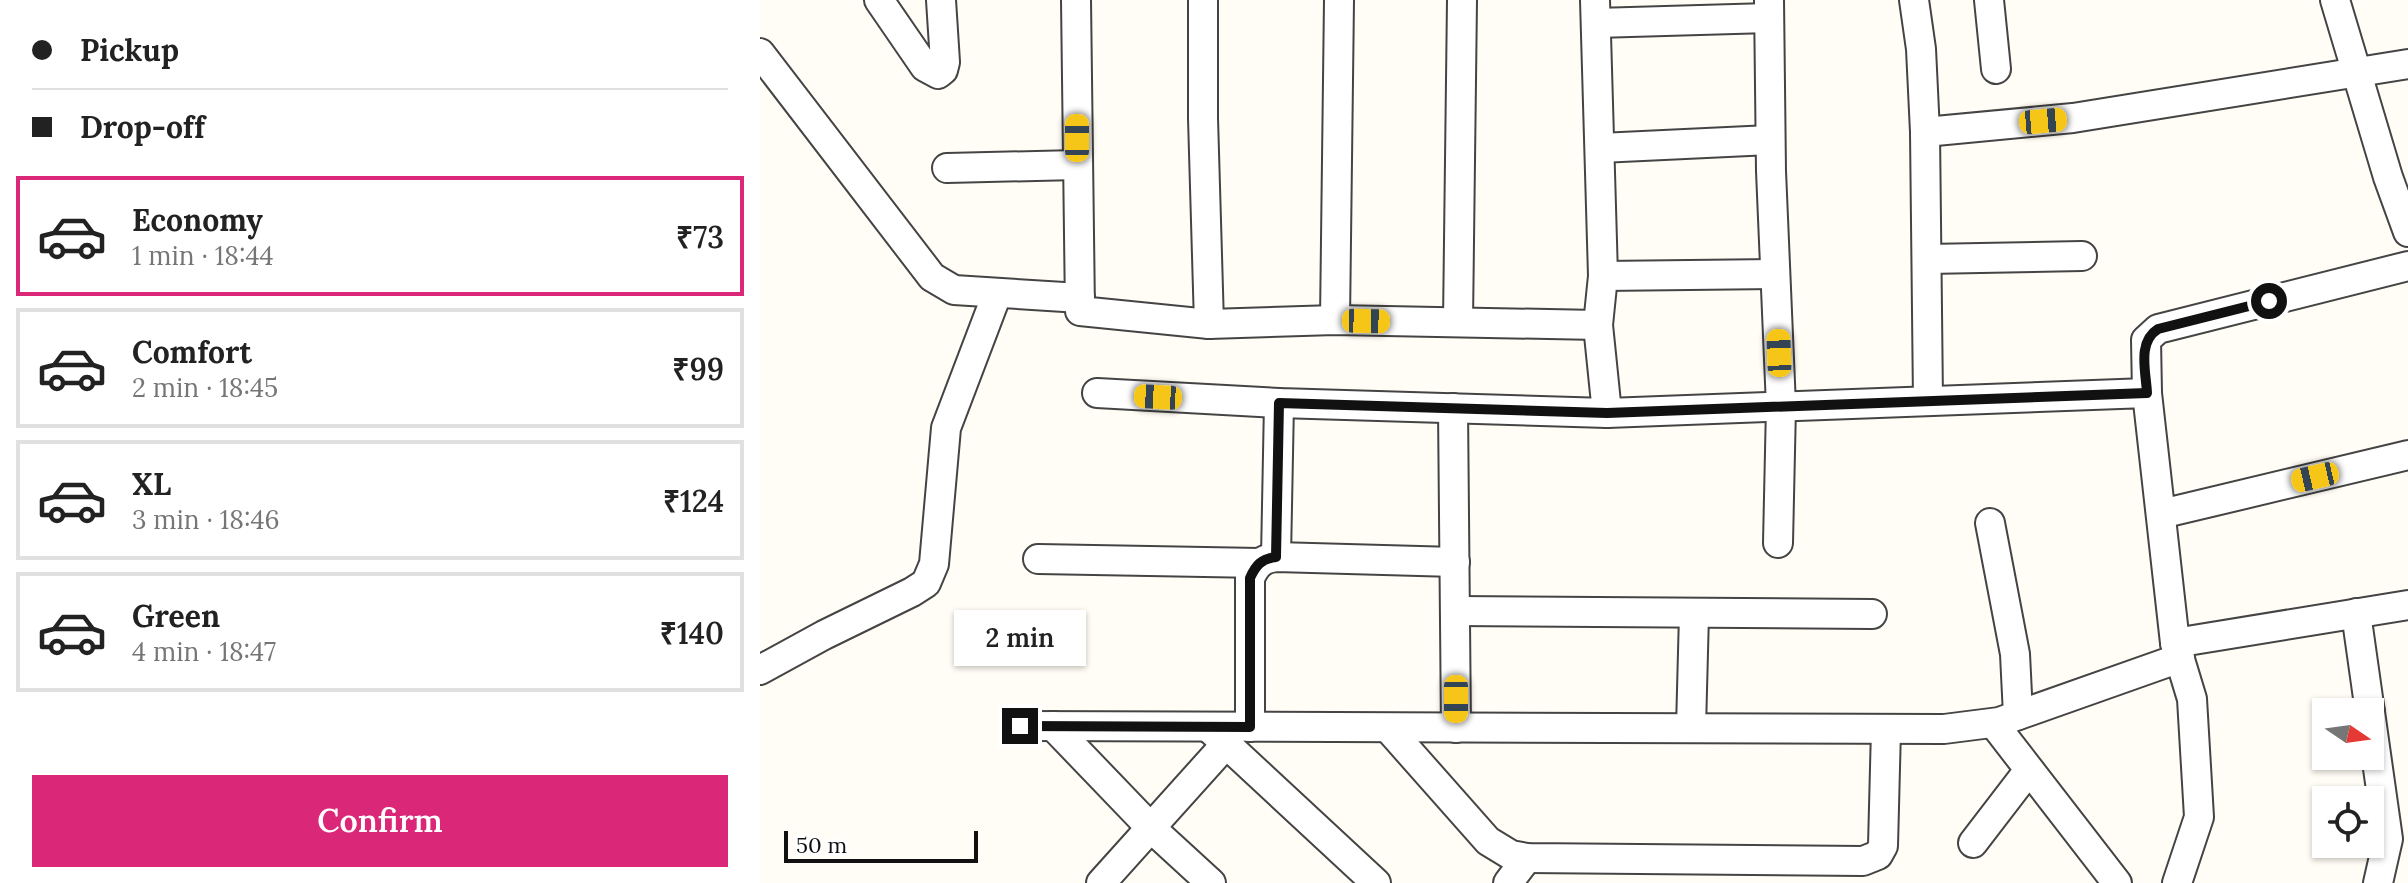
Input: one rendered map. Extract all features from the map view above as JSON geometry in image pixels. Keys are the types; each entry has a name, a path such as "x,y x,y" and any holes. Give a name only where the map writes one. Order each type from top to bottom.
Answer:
{"street":[{"path":"879,0 925,67 938,74 945,62 941,0"},
{"path":"1076,0 1080,311 1209,324 1335,320 1598,325"},
{"path":"1203,0 1209,324"},
{"path":"1335,320 1339,0"},
{"path":"1458,322 1462,0"},
{"path":"1914,0 1921,49 1925,132 1928,400"},
{"path":"1989,0 1996,69"},
{"path":"2335,0 2388,177 2408,232"},
{"path":"1607,413 1598,325 1603,276 1596,12 1769,9 1770,140 1781,406 1778,543"},
{"path":"760,53 932,277 954,290 1080,298"},
{"path":"1925,132 2073,118 2408,64"},
{"path":"1600,148 1770,140"},
{"path":"947,168 1077,165"},
{"path":"1927,259 2082,256"},
{"path":"2177,883 2199,817 2192,699 2178,650 2147,393 2146,340 2158,329 2408,266"},
{"path":"1603,276 1775,274"},
{"path":"760,670 926,583 934,564 946,428 997,294"},
{"path":"1097,393 1279,403 1607,413 2147,393"},
{"path":"1250,727 1250,578 1268,560 1279,403"},
{"path":"1453,408 1456,728"},
{"path":"2161,514 2408,455"},
{"path":"1990,523 2015,654 2006,720 2029,770 2117,883"},
{"path":"1038,559 1455,562"},
{"path":"1020,726 1217,735 1250,727 1944,729 2006,720 2178,650 2408,605"},
{"path":"1455,611 1872,614"},
{"path":"2356,613 2368,698"},
{"path":"1691,728 1694,614"},
{"path":"1053,726 1151,828 1211,883"},
{"path":"1388,728 1488,841 1511,855 1527,858 1871,859 1878,855 1883,846 1886,729"},
{"path":"1101,883 1151,828 1217,735"},
{"path":"1217,735 1376,883"},
{"path":"1973,843 2029,770"},
{"path":"2378,770 2388,839 2378,883"},
{"path":"1508,883 1527,858"}],"route":[{"path":"1020,726 1250,727 1250,578 1255,566 1265,559 1276,557 1279,403 1607,413 2147,393 2145,348 2151,334 2158,329 2269,301"}]}
